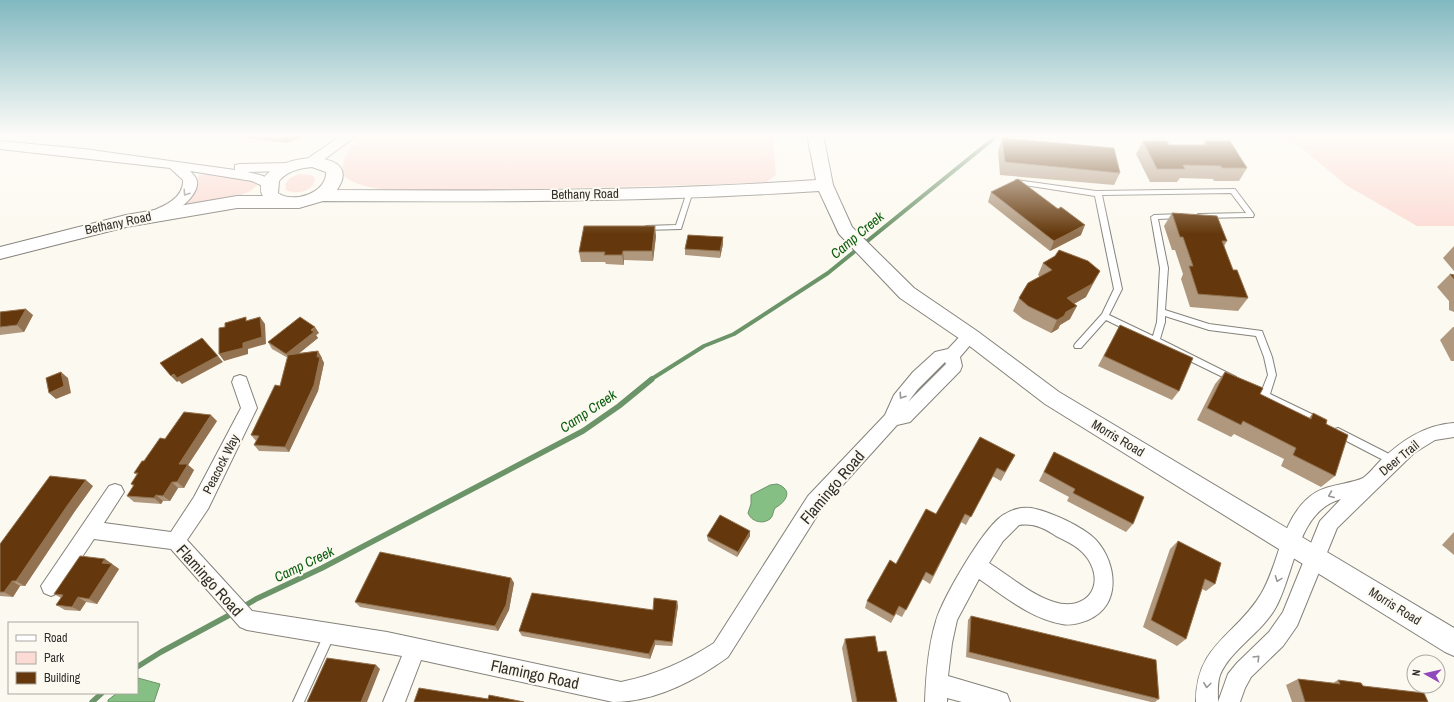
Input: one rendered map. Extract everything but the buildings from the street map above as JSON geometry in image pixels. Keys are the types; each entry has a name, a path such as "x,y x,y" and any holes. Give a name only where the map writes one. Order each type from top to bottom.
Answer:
{"street":[{"path":"151,216 166,211 176,204 189,189 190,179 179,168"},
{"path":"201,168 256,178 272,192"},
{"path":"210,169 259,168"},
{"path":"272,192 275,176 288,168"},
{"name":"Bethany Road","path":"325,168 351,187 392,196"},
{"path":"321,195 331,186 335,168"},
{"name":"Morris Road","path":"821,168 825,185 845,230 907,294 970,336 1052,398 1454,643"},
{"name":"Bethany Road","path":"0,253 71,233 151,216 237,202 272,192 296,203 321,195 484,196 751,190 825,185"},
{"name":"Flamingo Road","path":"89,530 176,540 247,620 415,648 621,693 646,688 694,667 721,650 774,564 815,502 892,419 896,405 908,387 941,356 952,355 970,336"},
{"name":"Flamingo Road","path":"892,419 904,417 954,366 952,355"},
{"path":"920,376 935,386"},
{"name":"Peacock Way","path":"176,540 201,503 249,408 240,382"},
{"name":"Deer Trail","path":"1229,702 1236,682 1244,670 1276,639 1290,619 1330,522 1392,460 1408,448 1440,431 1454,430"},
{"path":"1207,702 1206,683 1209,672 1223,651 1253,622 1268,601 1305,515 1316,502 1330,495 1369,484"},
{"path":"51,586 115,492"},
{"path":"977,566 1046,609 1061,614 1083,613 1093,608 1098,601 1104,582 1100,564 1090,547 1053,523 1033,516 1021,516 1004,524 977,566 950,610 945,624 937,693 999,702"},
{"path":"394,702 415,648"}],"lane":[{"path":"1018,182 1098,194 1233,191 1251,215 1154,217 1164,268 1161,322 1156,339"},
{"path":"638,228 679,228 690,191"},
{"path":"1078,346 1105,316 1118,289 1098,194"},
{"path":"1162,312 1209,327 1258,333 1268,357 1272,375 1265,395"},
{"path":"1105,316 1156,339 1392,460"},
{"path":"298,702 330,633"}],"green space":[{"path":"342,168 775,168 776,175 765,183 420,192 368,187 349,180 341,174"},
{"path":"1325,168 1454,168 1454,226 1417,226 1346,185"},
{"path":"299,174 312,175 315,179 311,187 308,190 299,192 286,190 285,184 290,178"},
{"path":"199,175 238,178 253,182 257,185 244,194 234,197 187,203 196,192 199,182 197,178"}],"shaded area":[{"path":"777,484 785,489 787,493 785,499 775,508 770,519 764,522 754,520 748,513 751,504 751,495 770,485"},
{"path":"138,678 160,684 154,702 108,702 108,700 116,694 138,694"}],"waterway":[{"name":"Camp Creek","path":"650,380 704,346 734,334 828,273 958,168"},
{"name":"Camp Creek","path":"241,608 256,599 322,568 583,431 619,406 652,379"},
{"name":"Camp Creek","path":"138,666 161,652 235,612"},
{"name":"Camp Creek","path":"92,702 101,694"}]}
